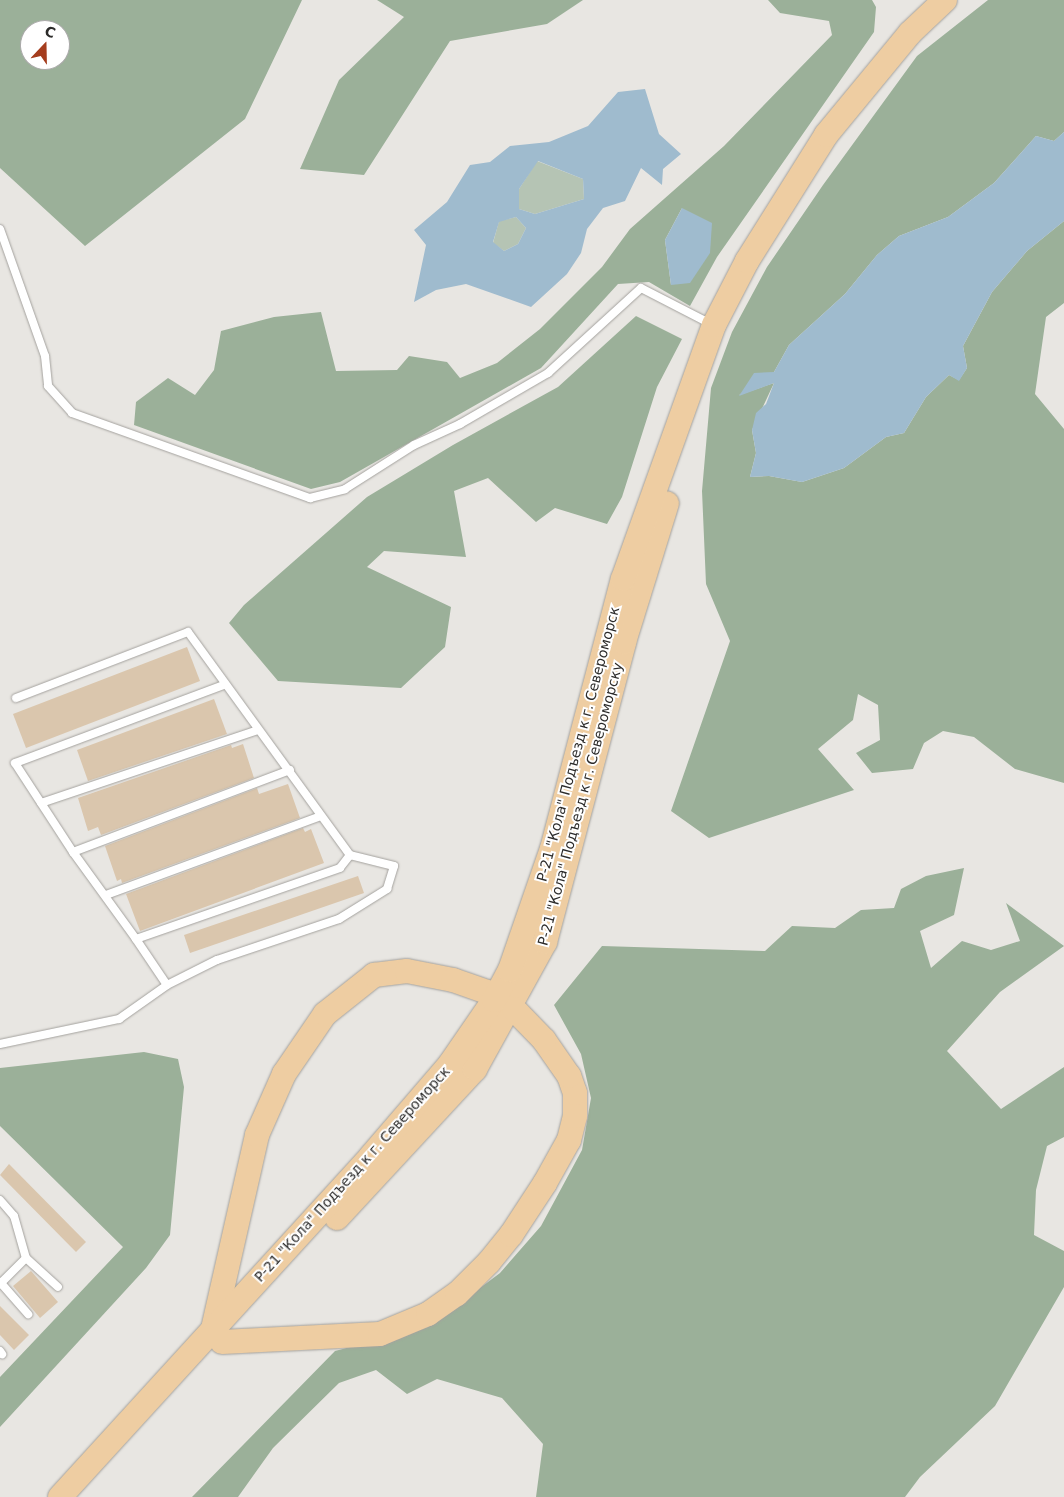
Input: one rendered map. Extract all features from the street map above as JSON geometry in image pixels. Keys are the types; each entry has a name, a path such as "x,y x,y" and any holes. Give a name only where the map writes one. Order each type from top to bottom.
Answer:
{"main road":[{"name":"Р-21 \"Кола\" Подъезд к г. Североморск","path":"60,1497 217,1337 450,1064 494,1000 510,970 552,849 623,579 714,325 735,284 826,135 910,32 945,0"},
{"name":"Р-21 \"Кола\" Подъезд к г. Североморску","path":"75,1497 217,1337 475,1069 546,942 624,642 735,284"},
{"path":"493,994 452,980 407,970 374,975 325,1014 284,1074 257,1134 217,1337 380,1334 428,1314 457,1294 489,1262 511,1235 545,1183 569,1140 575,1116 576,1093 569,1076 544,1040 514,1010"}],"lane":[{"path":"0,229 45,356 48,386 72,413 310,498 345,488 414,445 460,424 548,373 641,288 714,325"},
{"path":"0,1044 119,1019 167,985 217,960 338,919 387,889 394,866 350,855 290,770 224,685 188,632 16,698"},
{"path":"167,985 106,895 73,852 15,762 224,685"},
{"path":"41,803 258,730"},
{"path":"73,852 290,770"},
{"path":"106,895 321,816"},
{"path":"136,939 340,868 350,855"},
{"path":"0,1200 14,1216 26,1258 58,1287"},
{"path":"26,1258 0,1283 28,1314"}],"green space":[{"path":"0,0 302,0 245,119 85,246 0,168"},
{"path":"377,0 583,0 547,24 450,41 364,175 300,169 339,80 404,17"},
{"path":"768,0 872,0 876,7 874,32 717,257 690,306 649,282 618,284 541,368 340,482 311,489 134,425 136,402 168,378 195,395 214,370 221,331 274,317 321,312 336,371 397,370 409,356 447,362 460,378 497,363 540,329 602,267 630,229 724,146 832,35 829,21 780,13","holes":["682,208 671,285 665,240"]},
{"path":"988,0 1064,0 1064,132 1054,141 1036,136 994,183 948,217 899,236 877,255 845,294 789,345 774,372 739,395 774,383 752,430 756,453 750,477 769,476 802,482 844,468 886,437 904,433 926,397 949,375 959,380 967,368 963,346 992,292 1027,251 1064,221 1064,303 1046,317 1035,394 1064,429 1064,783 1015,769 974,737 943,731 924,743 913,769 872,773 856,753 880,740 878,705 858,694 853,720 818,749 854,790 709,838 671,811 730,641 706,584 702,491 711,388 732,332 767,267 823,185 917,56"},
{"path":"537,161 583,179 584,199 535,214 519,209 519,189"},
{"path":"516,217 526,228 518,244 504,251 493,243 499,221"},
{"path":"636,316 682,339 657,387 622,497 607,524 555,508 536,522 488,478 454,491 466,557 384,551 367,567 451,607 445,647 401,688 278,681 229,623 244,605 367,497 453,445 558,387"},
{"path":"964,868 954,915 920,931 931,968 962,941 991,950 1020,941 1006,903 1064,946 1000,992 947,1051 1001,1109 1064,1067 1064,1137 1047,1146 1036,1190 1034,1235 1064,1251 1064,1287 995,1406 920,1477 905,1497 536,1497 543,1444 502,1398 437,1379 407,1394 376,1370 339,1383 273,1448 238,1497 192,1497 335,1351 428,1327 500,1273 541,1226 582,1150 591,1098 581,1054 554,1005 602,946 765,951 792,926 835,928 861,910 894,908 901,889 926,876"},
{"path":"144,1052 178,1059 184,1087 170,1235 146,1268 0,1427 0,1377 123,1247 0,1126 0,1068"}],"water":[{"path":"645,89 659,134 681,154 663,169 662,185 641,168 625,201 603,208 587,229 581,253 567,274 531,307 466,284 436,290 414,302 426,245 414,230 447,202 470,165 490,162 510,146 549,142 588,126 618,92","holes":["538,161 583,179 584,199 535,214 519,209 519,189","516,217 526,228 518,244 504,251 493,242 499,222"]},
{"path":"1064,132 1064,221 1027,251 992,292 963,346 967,368 959,381 949,375 926,397 904,433 886,437 844,468 802,482 769,476 750,477 756,453 752,430 756,413 766,404 774,383 739,396 754,373 774,372 789,345 845,294 877,255 899,236 948,217 994,183 1036,136 1054,141"},
{"path":"682,208 712,223 710,253 690,283 671,285 665,240"}],"building":[{"path":"187,647 200,681 26,748 13,714"},
{"path":"214,699 227,734 88,781 77,750"},
{"path":"243,744 254,778 101,835 98,827 88,831 78,798 231,745 232,748"},
{"path":"288,784 300,818 122,883 121,879 117,881 105,846 257,788 259,794"},
{"path":"303,828 305,832 311,829 324,863 140,931 126,894"},
{"path":"358,876 364,893 190,953 184,935"},
{"path":"9,1164 86,1242 76,1252 0,1175"},
{"path":"31,1271 58,1302 40,1318 13,1286"},
{"path":"0,1306 29,1335 14,1350 0,1335"}]}
